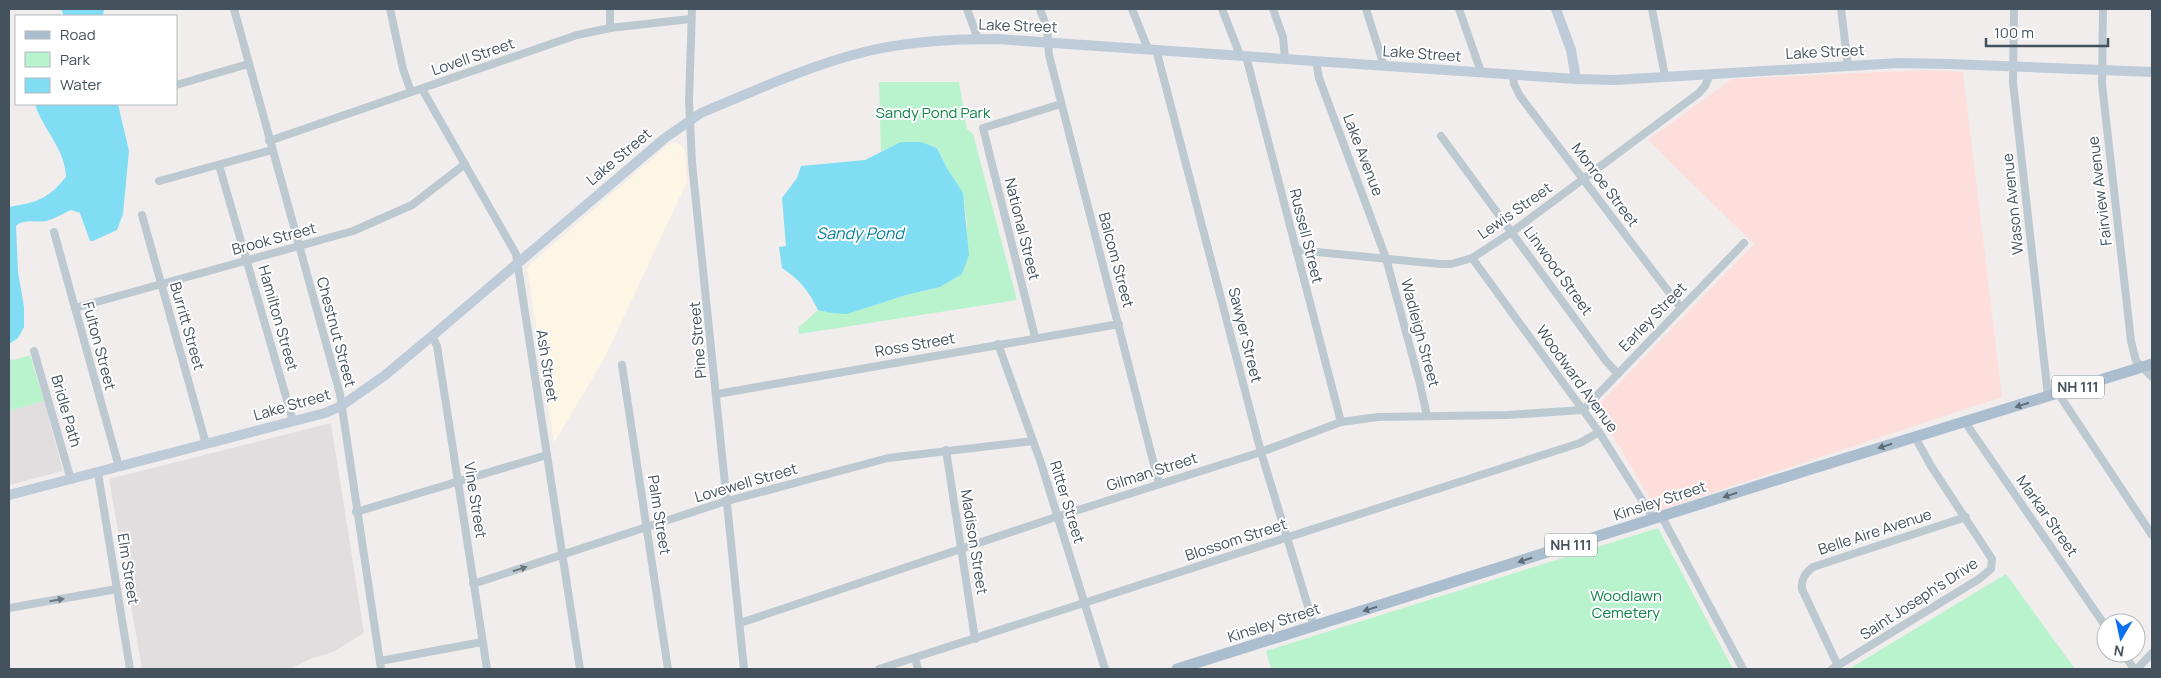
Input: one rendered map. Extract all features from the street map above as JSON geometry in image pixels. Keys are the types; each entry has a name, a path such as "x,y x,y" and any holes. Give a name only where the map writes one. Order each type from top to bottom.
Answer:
{"main road":[{"name":"Kinsley Street","path":"1177,669 2147,365"}],"street":[{"name":"Chestnut Street","path":"234,9 342,406 356,512 380,665"},
{"path":"390,9 403,69 411,92"},
{"path":"610,9 610,28"},
{"name":"Pine Street","path":"692,9 690,19 689,100 692,163 744,669"},
{"path":"967,9 978,39"},
{"name":"Balcom Street","path":"1040,9 1047,28 1049,55 1159,484"},
{"name":"Sawyer Street","path":"1132,9 1152,49 1261,452 1314,626"},
{"name":"Russell Street","path":"1222,9 1243,55 1341,422"},
{"path":"1273,9 1283,37 1285,59"},
{"path":"1366,9 1384,66"},
{"path":"1459,9 1480,72"},
{"path":"1556,9 1571,50 1576,79"},
{"path":"1652,9 1665,76"},
{"path":"1841,9 1848,66"},
{"name":"Wason Avenue","path":"2014,9 2012,66 2053,395"},
{"name":"Fairview Avenue","path":"2103,9 2102,70 2105,114 2131,341 2136,360 2147,365 2152,377"},
{"name":"Lovell Street","path":"269,141 578,35 610,28 690,19"},
{"name":"Lake Street","path":"9,495 329,412 342,406 384,376 518,264 637,160 691,119 701,113 814,68 856,54 902,45 978,39 1243,55 1576,79 1614,80 1924,63 2152,72"},
{"name":"Lake Avenue","path":"1316,61 1319,78 1386,258"},
{"path":"178,84 248,64"},
{"name":"Lewis Street","path":"1296,250 1446,264 1472,258 1512,232 1698,93 1705,86 1710,74"},
{"name":"Monroe Street","path":"1513,75 1514,84 1520,96 1681,308"},
{"name":"Ash Street","path":"422,89 513,246 518,264 580,669"},
{"name":"National Street","path":"1035,337 983,128 1062,104"},
{"name":"Linwood Street","path":"1440,136 1606,361 1618,374"},
{"path":"159,181 272,150"},
{"name":"Brook Street","path":"75,308 353,231 405,209 465,164"},
{"name":"Hamilton Street","path":"219,165 248,260 292,421"},
{"name":"Burritt Street","path":"142,215 206,444"},
{"name":"Fulton Street","path":"54,232 119,467"},
{"name":"Earley Street","path":"1582,410 1744,243"},
{"name":"Wadleigh Street","path":"1386,258 1420,384 1426,416"},
{"name":"Woodward Avenue","path":"1472,258 1599,432 1658,518"},
{"name":"Ross Street","path":"716,394 1035,337 1119,324"},
{"name":"Vine Street","path":"432,336 437,346 487,669"},
{"name":"Ritter Street","path":"998,344 1033,441 1105,669"},
{"name":"Bridle Path","path":"34,350 70,480"},
{"name":"Palm Street","path":"622,365 668,669"},
{"path":"2053,395 2152,535"},
{"name":"Gilman Street","path":"740,623 1058,517 1261,452 1341,422 1378,417 1507,415 1582,410"},
{"name":"Markar Street","path":"1965,422 2096,613"},
{"name":"Blossom Street","path":"879,669 1580,443 1599,432"},
{"name":"Saint Joseph's Drive","path":"1835,668 1991,569 1992,559 1928,461 1915,437"},
{"name":"Lovewell Street","path":"473,584 728,501 888,458 1033,441"},
{"name":"Madison Street","path":"946,450 976,638"},
{"path":"356,512 547,455"},
{"name":"Elm Street","path":"98,473 130,669"},
{"name":"Belle Aire Avenue","path":"1835,668 1802,590 1802,581 1806,572 1813,567 1966,517"},
{"path":"1658,518 1743,669"},
{"path":"9,608 117,589"},
{"path":"380,665 482,642"},
{"path":"2135,669 2152,654"},
{"path":"914,658 918,669"}],"shaded area":[{"path":"1926,70 1963,72 2002,397 1657,511 1596,407 1754,244 1648,140 1732,79"},
{"path":"675,142 685,150 687,182 604,359 554,443 527,267 668,145"},
{"path":"44,401 63,471 9,485 9,411"},
{"path":"331,423 364,633 333,652 310,659 290,669 142,669 109,479"}],"green space":[{"name":"Sandy Pond Park","path":"879,82 959,82 967,129 973,134 1017,300 799,334 798,328 818,310 829,312 851,311 940,287 967,236 963,193 937,148 921,143 909,142 896,145 881,152"},
{"path":"30,355 44,401 9,411 9,359 14,360"},
{"name":"Woodlawn Cemetery","path":"1658,528 1733,669 1271,669 1266,651"},
{"path":"2006,574 2075,669 1849,669"}],"water":[{"path":"61,9 104,9 103,15 64,15"},
{"path":"35,105 118,105 129,151 123,214 117,230 93,241 90,241 80,213 71,210 49,220 27,221 16,226 18,272 24,307 24,327 18,338 9,344 9,207 41,199 53,191 66,177 62,157"},
{"name":"Sandy Pond","path":"901,142 921,142 937,148 963,193 969,255 962,274 940,287 906,295 847,314 818,310 803,286 782,268 779,247 786,246 782,198 797,178 801,166 865,160"}]}
